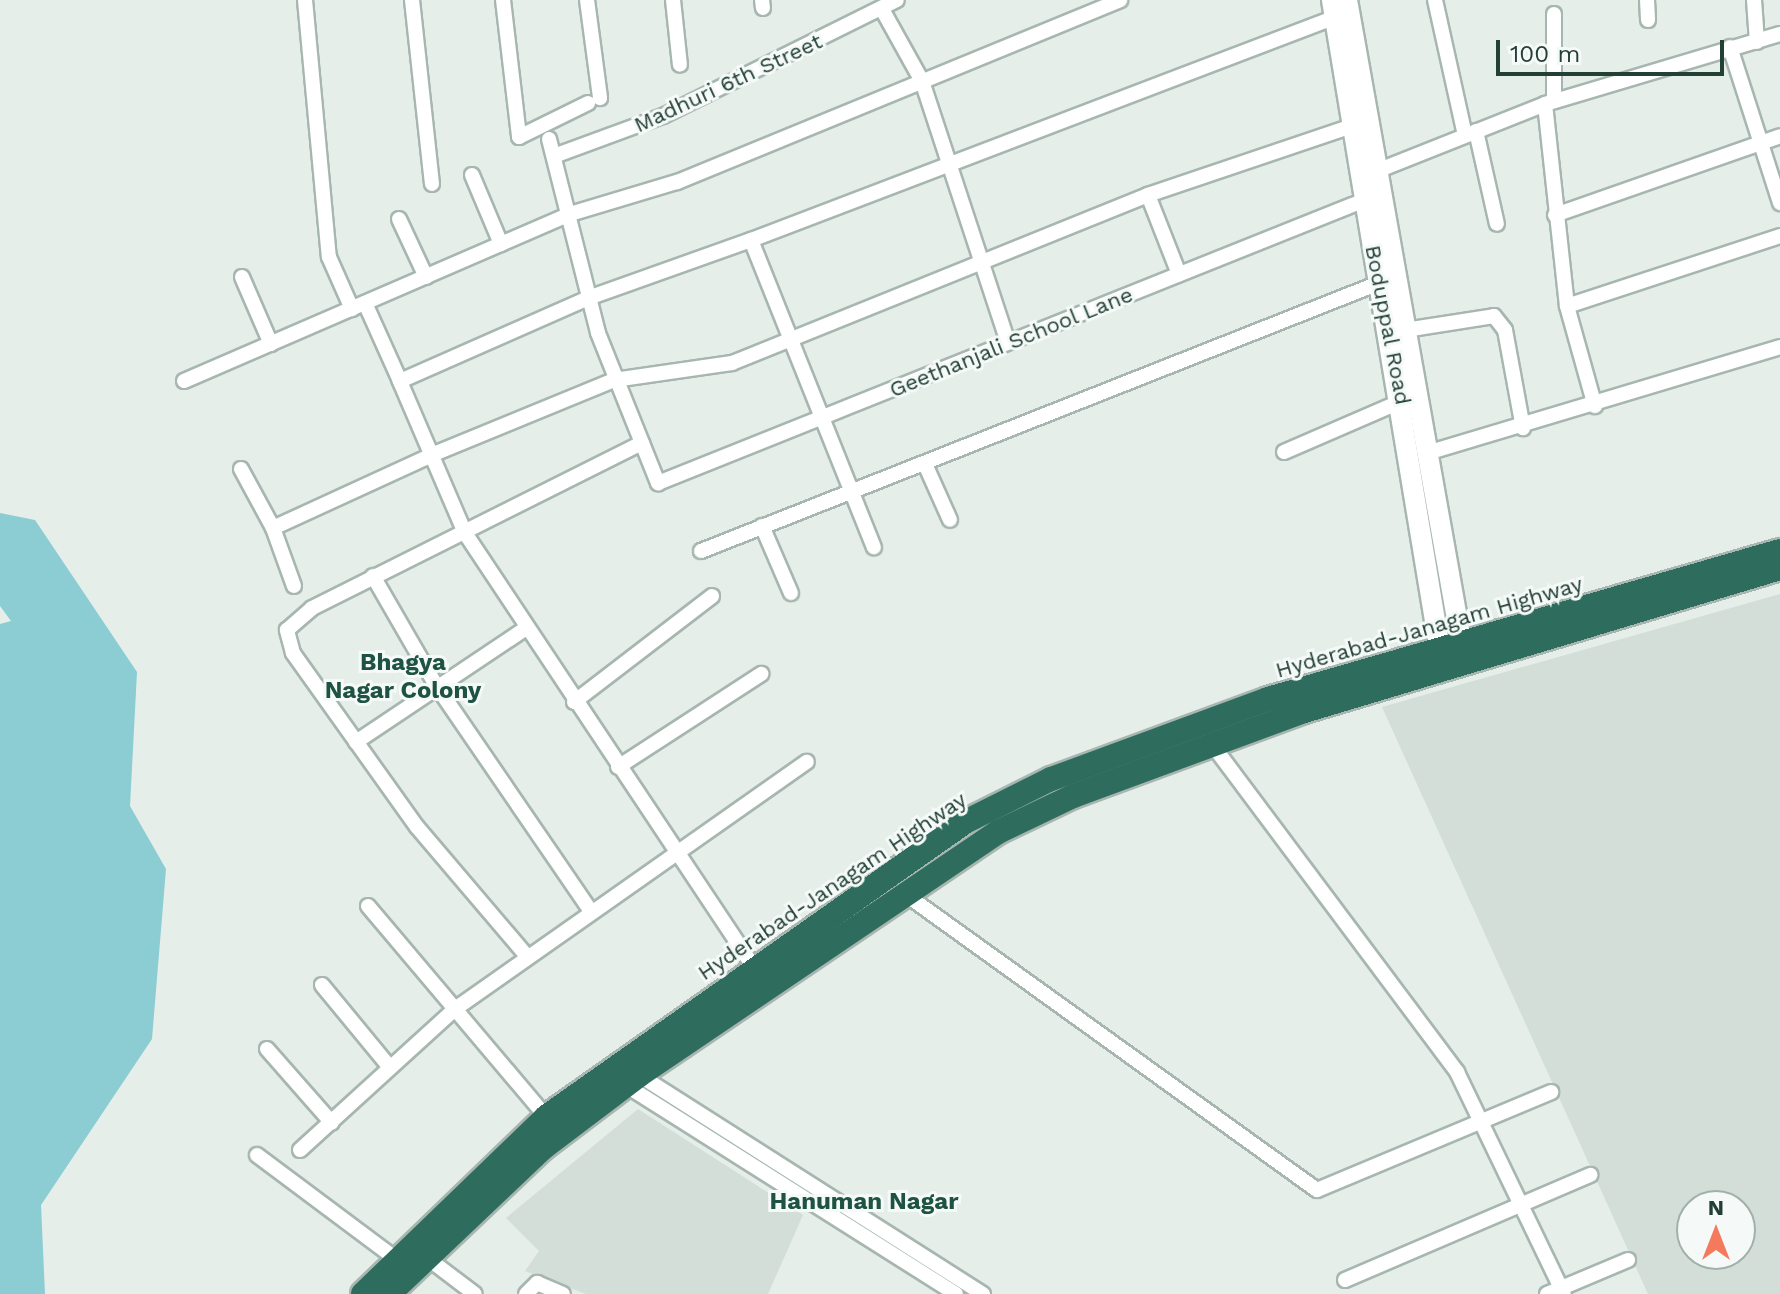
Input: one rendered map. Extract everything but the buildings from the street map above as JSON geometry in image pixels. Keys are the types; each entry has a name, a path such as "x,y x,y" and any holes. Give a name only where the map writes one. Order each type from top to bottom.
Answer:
{"highway":[{"name":"Hyderabad-Janagam Highway","path":"389,1294 427,1246 546,1117 965,822 1051,779 1172,746 1451,649 1780,551"},
{"name":"Hyderabad-Janagam Highway","path":"363,1294 396,1259 427,1246 543,1148 633,1080 998,832 1172,746 1211,743 1780,568"}],"street":[{"path":"305,0 329,257 400,381 436,453 465,533 574,702 755,969"},
{"path":"412,0 432,184"},
{"path":"503,0 519,137 594,101 587,0"},
{"path":"673,0 680,65"},
{"name":"Madhuri 6th Street","path":"554,156 663,116 883,11 897,0"},
{"path":"184,381 570,214 677,182 1120,0"},
{"name":"Boduppal Road","path":"1347,0 1427,453 1451,649"},
{"path":"1435,0 1497,224"},
{"path":"1647,0 1648,20"},
{"path":"1754,0 1757,42"},
{"path":"400,381 588,298 953,166 1332,9"},
{"name":"Boduppal Road","path":"1332,9 1379,283 1451,649"},
{"path":"883,11 922,81 986,259 1008,342"},
{"path":"1554,14 1550,103 1555,215 1567,306 1595,406"},
{"path":"1377,171 1550,103 1780,34"},
{"path":"1730,47 1780,203"},
{"path":"273,528 436,453 614,380 699,372 790,341 1148,195 1352,126"},
{"path":"1555,215 1780,136"},
{"path":"526,955 450,869 356,742 293,653 287,630 373,576 642,443 614,380 588,298 570,214 549,139"},
{"path":"472,175 501,244"},
{"path":"1148,195 1179,274"},
{"name":"Geethanjali School Lane","path":"642,443 658,483 1365,200"},
{"path":"399,219 426,277"},
{"path":"1567,306 1780,236"},
{"path":"751,240 819,421 874,547"},
{"path":"242,277 271,344"},
{"path":"701,551 1379,283"},
{"path":"1405,330 1494,316 1505,330 1523,428"},
{"path":"1427,453 1523,428 1780,347"},
{"path":"1284,452 1402,401"},
{"path":"925,464 950,520"},
{"path":"241,469 273,528 294,586"},
{"path":"762,526 791,593"},
{"path":"373,576 436,685 591,911"},
{"path":"574,702 712,596"},
{"path":"356,742 436,685 526,628"},
{"path":"618,767 761,674"},
{"path":"1211,743 1457,1072 1487,1123 1558,1292 1628,1260"},
{"path":"300,1150 332,1123 388,1065 455,1009 526,955 807,762"},
{"path":"905,894 1317,1190 1487,1123 1551,1092"},
{"path":"368,906 546,1117"},
{"path":"322,985 388,1065"},
{"path":"267,1049 332,1123"},
{"path":"633,1080 956,1294"},
{"path":"633,1080 983,1294"},
{"path":"257,1155 396,1259"},
{"path":"1345,1280 1590,1175"},
{"path":"427,1246 475,1294"},
{"path":"526,1294 537,1283 563,1294"}],"shaded area":[{"path":"1780,594 1780,1294 1648,1294 1382,707"},
{"path":"638,1109 803,1215 768,1294 586,1294 525,1271 539,1251 506,1218"}],"water":[{"path":"0,513 35,520 137,672 130,806 166,869 152,1039 41,1205 45,1294 0,1294 0,624 11,621 0,606"}],"district":[{"name":"Bhagya Nagar Colony","path":"403,677"},
{"name":"Hanuman Nagar","path":"864,1202"}]}
